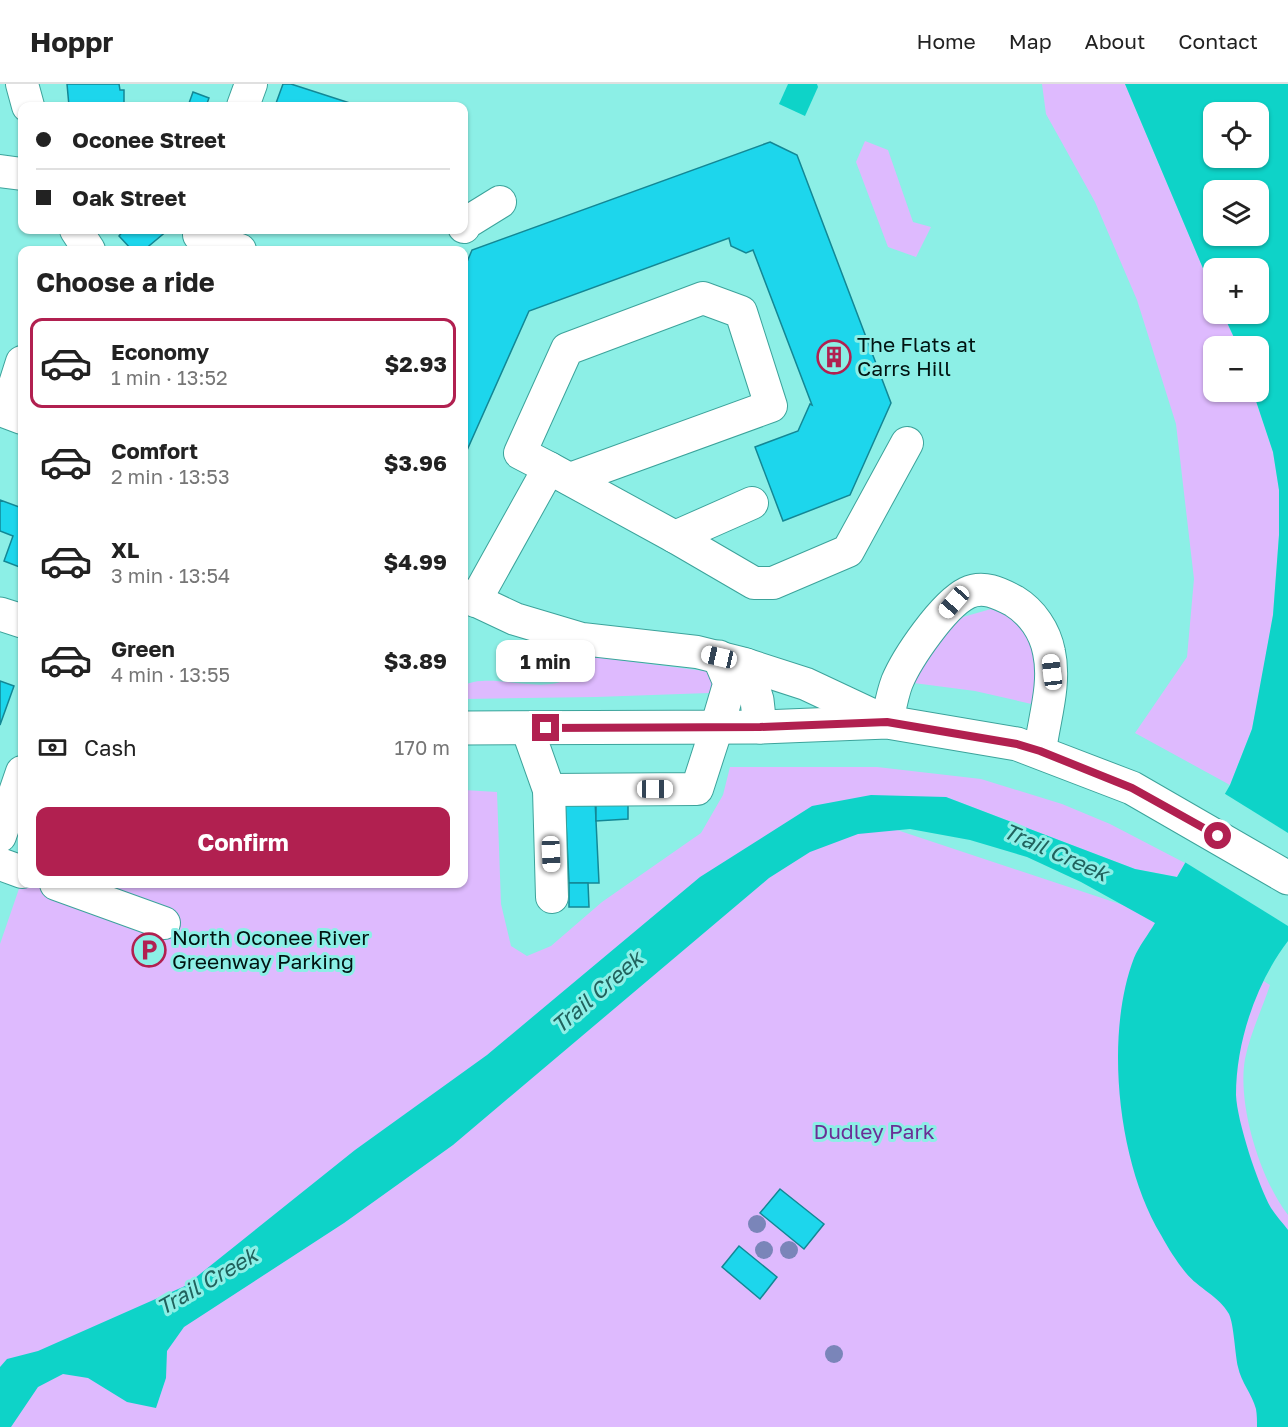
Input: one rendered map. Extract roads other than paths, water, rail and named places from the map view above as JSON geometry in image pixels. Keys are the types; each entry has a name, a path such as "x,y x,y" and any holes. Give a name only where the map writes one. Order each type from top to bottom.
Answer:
{"main road":[{"path":"0,614 18,620"},
{"path":"717,727 730,683 732,661"},
{"path":"732,661 757,700 760,727"},
{"path":"468,728 760,727 887,722 1017,744 1132,788 1288,878"}],"street":[{"path":"22,84 27,102"},
{"path":"244,102 251,84"},
{"path":"0,171 18,173"},
{"path":"468,222 500,202"},
{"path":"197,238 226,246"},
{"path":"907,443 848,551 773,583 754,583 675,537 559,473 520,453 567,349 703,298 741,312 771,406 559,473 469,598 515,619 582,639 697,652 732,661 806,684 887,722 897,682 912,654 937,621 954,602 968,592 996,591 1022,606 1042,632 1049,650 1052,672 1040,751"},
{"path":"18,374 6,412 18,416"},
{"path":"675,537 752,503"},
{"path":"549,790 697,789 717,727"},
{"path":"527,728 549,790 552,897"},
{"path":"0,836 18,783"},
{"path":"0,864 18,871"},
{"path":"67,888 165,922"}],"water":[{"path":"788,84 817,84 818,87 805,116 779,104"},
{"name":"Trail Creek","path":"1125,84 1288,84 1288,941 1266,975 1250,1014 1240,1054 1236,1095 1244,1136 1260,1184 1271,1208 1288,1230 1288,1427 1257,1427 1256,1409 1238,1367 1229,1314 1191,1278 1173,1255 1146,1206 1134,1173 1120,1099 1118,1061 1120,1024 1125,989 1134,958 1155,923 1081,882 1027,857 970,840 910,829 858,834 810,852 769,878 453,1145 344,1223 184,1327 167,1351 166,1378 156,1408 127,1402 88,1378 63,1374 38,1387 11,1427 0,1427 0,1367 7,1359 38,1351 185,1286 355,1150 487,1055 700,877 812,806 871,795 946,797 1135,869 1177,877 1230,785 1252,729 1273,615 1279,535 1279,490 1273,452 1256,402 1269,402 1269,336 1233,336 1228,324 1269,324 1269,258 1203,258 1203,268"}],"place":[{"name":"The Flats at Carrs Hill","path":"834,357"},
{"name":"North Oconee River Greenway Parking","path":"149,950"}],"park label":[{"name":"Dudley Park","path":"874,1132"}]}
